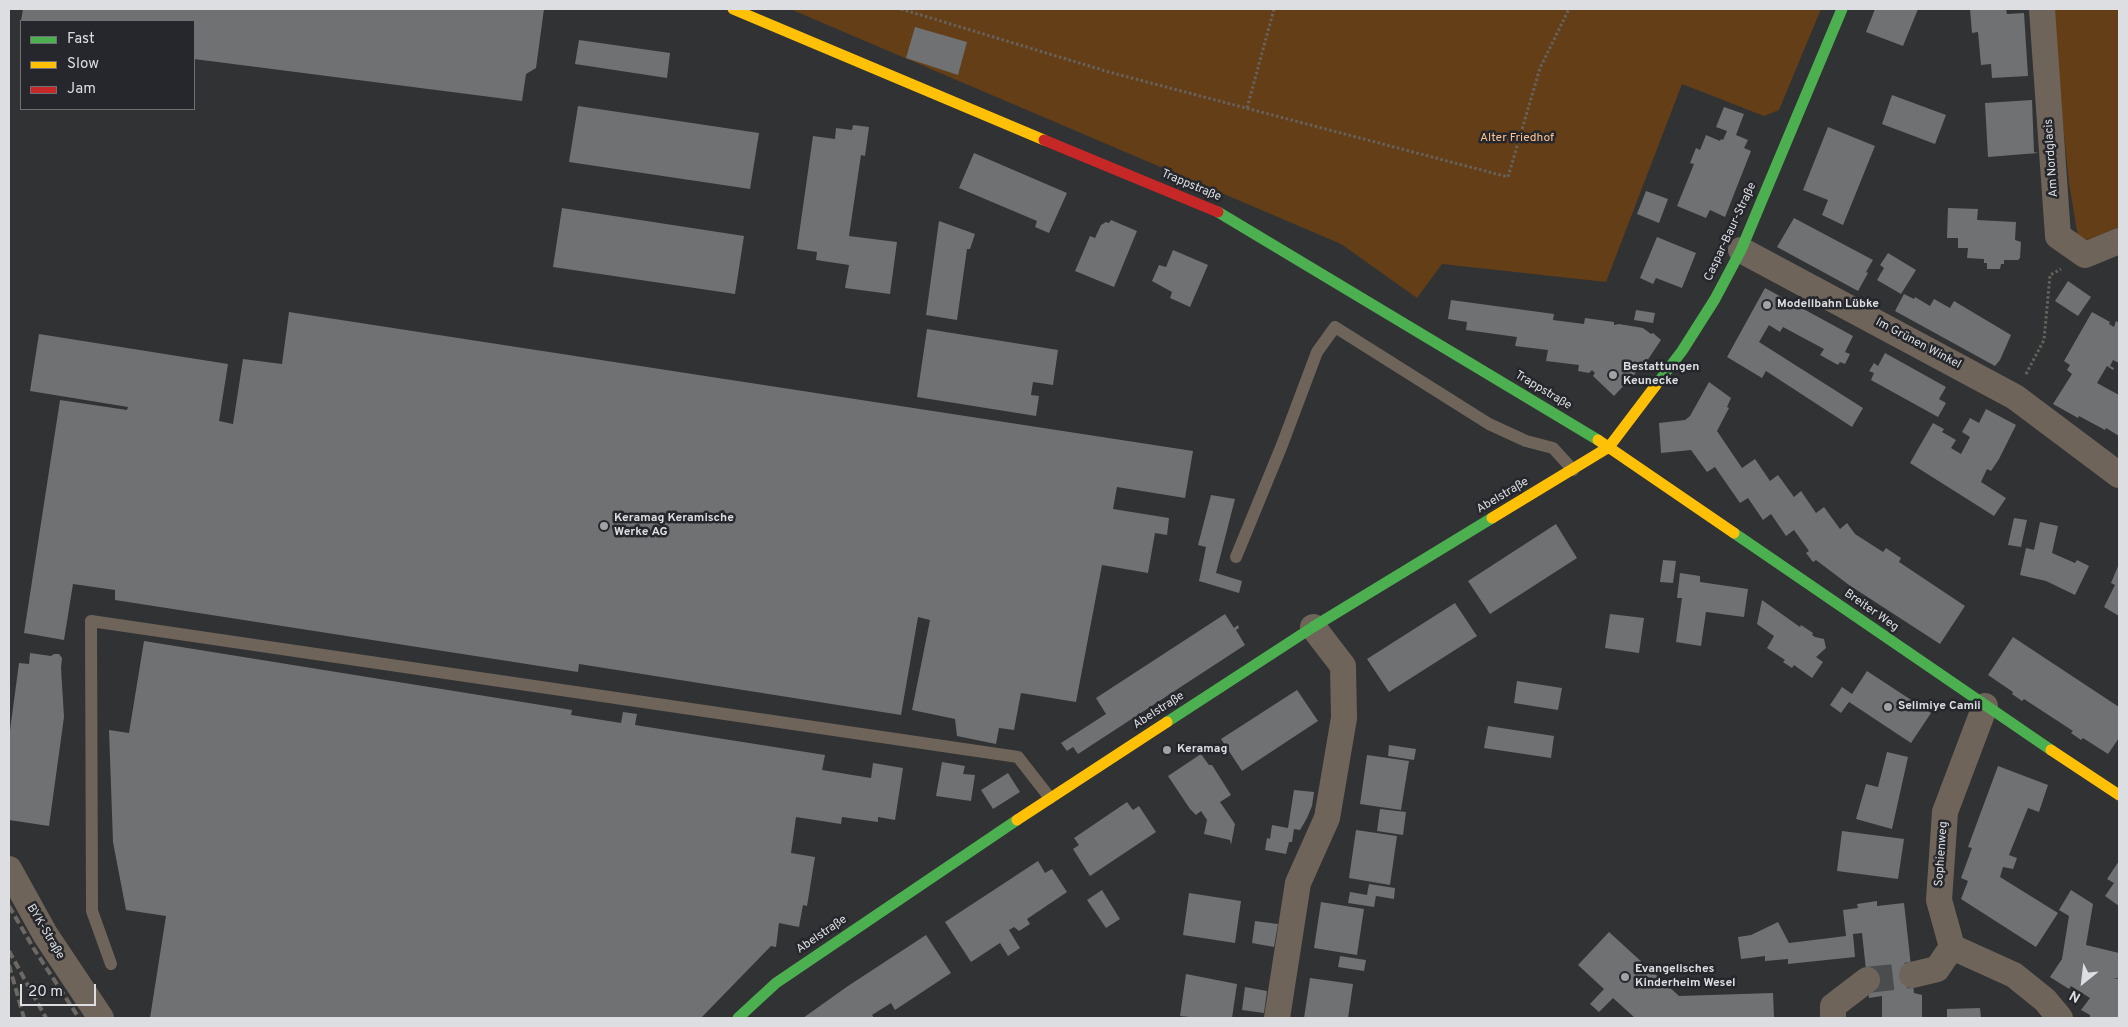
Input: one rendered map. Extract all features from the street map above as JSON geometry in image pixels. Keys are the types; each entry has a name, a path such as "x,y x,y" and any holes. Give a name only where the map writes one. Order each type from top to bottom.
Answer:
{"street":[{"name":"Trappstraße","path":"733,9 853,61 1225,215 1610,447"},
{"name":"Caspar-Baur-Straße","path":"1610,447 1682,351 1715,299 1741,250 1842,9"},
{"name":"Am Nordglacis","path":"2042,9 2058,236 2086,256"},
{"path":"2086,256 2119,241"},
{"name":"Im Grünen Winkel","path":"1741,250 2015,397 2119,475"},
{"name":"Abelstraße","path":"738,1018 776,983 1050,798 1313,627 1610,447"},
{"name":"Breiter Weg","path":"1610,447 1985,706 2119,795"},
{"path":"1277,1018 1298,883 1327,818 1344,718 1343,666 1313,627"},
{"name":"Sophienweg","path":"1952,948 1939,900 1945,812 1985,706"},
{"name":"BYK-Straße","path":"9,869 45,934 101,1018"},
{"path":"1912,975 1937,969 1952,948 2014,975 2045,1000 2060,1018"},
{"path":"1833,1018 1833,1006 1867,980"}],"lane":[{"path":"1236,557 1317,352 1335,327 1489,424 1526,441 1553,448 1572,470"},
{"path":"111,964 92,911 91,621 1018,757 1050,798"}],"path":[{"path":"901,9 1109,72 1508,177 1540,68 1569,9"},
{"path":"1247,108 1274,9"},
{"path":"2015,397 2044,340 2050,275 2086,256"}],"green space":[{"name":"Alter Friedhof","path":"790,9 1821,9 1779,110 1764,116 1682,84 1606,282 1442,264 1417,298 1341,244"},
{"path":"2051,9 2119,9 2119,227 2079,243 2069,183"}],"building":[{"path":"23,9 544,9 536,68 526,74 522,101 195,59 195,20 21,20"},
{"path":"1875,9 1918,9 1903,46 1866,32"},
{"path":"1970,9 2006,9 2007,14 2024,13 2028,76 1992,78 1991,64 1981,65 1978,32 1972,33"},
{"path":"915,27 967,42 958,75 906,58"},
{"path":"579,40 670,53 667,78 575,64"},
{"path":"1892,95 1946,115 1935,144 1882,124"},
{"path":"2032,100 2034,152 2038,153 1988,157 1985,103"},
{"path":"578,106 759,133 750,189 569,162"},
{"path":"1724,107 1744,114 1736,135 1748,140 1744,148 1751,151 1725,217 1710,210 1706,218 1677,206 1694,164 1690,163 1696,148 1700,150 1706,135 1720,141 1721,139 1723,140 1727,131 1716,127"},
{"path":"853,125 869,127 865,156 861,155 849,236 897,242 890,294 845,288 849,265 816,260 817,252 797,249 813,136 835,139 836,128 852,130"},
{"path":"1828,127 1875,146 1843,225 1822,215 1828,200 1803,190"},
{"path":"974,153 1067,193 1049,233 1035,227 1037,221 959,188"},
{"path":"1646,191 1668,199 1659,223 1637,214"},
{"path":"562,208 744,236 735,294 553,267"},
{"path":"1948,208 1978,209 1977,220 2016,222 2015,240 2021,242 2020,258 2018,260 2004,260 2004,264 2001,264 2000,269 1987,269 1987,263 1984,263 1984,259 1967,258 1968,248 1958,248 1958,238 1947,238"},
{"path":"1794,218 1873,260 1858,291 1777,247"},
{"path":"1111,220 1137,231 1114,287 1075,271 1090,236 1095,238 1101,225 1106,222 1109,223"},
{"path":"939,221 975,234 970,249 967,249 957,320 926,315"},
{"path":"1657,237 1696,253 1682,288 1656,278 1653,284 1640,278"},
{"path":"1173,250 1208,265 1190,307 1170,298 1172,292 1152,281 1159,265 1166,267"},
{"path":"1888,253 1916,270 1901,294 1877,280 1884,268 1880,265"},
{"path":"2068,281 2091,297 2078,316 2055,301"},
{"path":"1765,288 1853,336 1845,352 1850,354 1845,364 1840,362 1838,365 1820,355 1824,349 1783,327 1780,332 1769,325 1759,342 1863,408 1852,427 1766,371 1762,378 1727,357"},
{"path":"1904,294 1914,299 1915,297 1930,306 1934,299 1950,308 1954,301 2011,335 2000,360 1995,366 1895,311"},
{"path":"1451,300 1554,314 1553,320 1584,324 1585,318 1614,322 1614,325 1619,324 1643,328 1661,340 1647,361 1614,396 1593,376 1595,373 1592,370 1589,373 1578,371 1579,365 1546,361 1548,350 1515,346 1517,337 1466,330 1467,322 1448,319"},
{"path":"1636,310 1655,313 1653,323 1634,320"},
{"name":"Keramag Keramische Werke AG","path":"289,312 1193,451 1185,498 1117,487 1113,509 1169,518 1167,535 1155,533 1148,573 1102,565 1076,702 1021,693 1014,730 999,728 996,744 957,736 955,719 912,710 930,620 918,617 901,715 579,664 578,672 115,600 115,590 73,584 64,640 24,633 60,400 127,410 128,407 30,391 39,334 228,364 219,421 233,424 243,359 282,364"},
{"path":"2092,312 2110,322 2109,324 2114,327 2116,321 2119,323 2119,363 2113,360 2110,366 2114,368 2113,370 2107,366 2097,383 2119,395 2119,436 2079,416 2078,418 2053,404 2072,374 2067,370 2070,365 2064,361"},
{"path":"927,329 1058,350 1053,385 1033,382 1031,395 1039,396 1036,416 917,397"},
{"path":"1885,353 1946,387 1939,399 1946,403 1938,417 1871,380 1874,373 1869,371 1874,363 1878,366"},
{"path":"1709,382 1731,398 1727,407 1729,408 1717,431 1742,468 1755,459 1770,481 1778,475 1794,497 1801,491 1816,513 1824,507 1840,529 1847,523 1855,534 1883,552 1886,548 1901,558 1899,562 1965,606 1940,644 1849,585 1816,560 1813,562 1806,553 1809,551 1794,530 1786,536 1771,514 1763,520 1748,498 1740,503 1715,467 1707,472 1691,450 1661,453 1659,423 1685,420 1690,416"},
{"path":"1986,409 2016,425 1999,459 1991,471 1987,469 1981,482 2006,498 1994,516 1910,463 1933,423 1944,429 1942,432 1956,440 1951,448 1961,454 1970,437 1962,432 1970,418 1979,423"},
{"path":"1211,495 1235,499 1216,573 1242,581 1239,593 1199,581 1206,547 1198,545"},
{"path":"2014,518 2027,520 2021,547 2008,545"},
{"path":"2040,522 2058,526 2052,553 2075,563 2077,560 2089,566 2075,595 2046,581 2020,575 2026,548 2034,550"},
{"path":"1556,524 1577,558 1490,614 1468,581"},
{"path":"1663,560 1676,561 1673,583 1660,582"},
{"path":"2119,564 2119,616 2104,607 2115,585 2111,583"},
{"path":"1680,573 1700,576 1700,582 1748,589 1744,617 1706,612 1701,646 1676,642 1682,598 1677,598"},
{"path":"1762,600 1800,627 1801,625 1813,633 1812,635 1815,637 1824,639 1826,648 1816,657 1823,662 1812,678 1794,665 1792,668 1783,662 1785,660 1767,648 1774,636 1757,624"},
{"path":"1455,603 1477,636 1389,692 1367,659"},
{"path":"1225,614 1234,628 1238,625 1239,628 1236,630 1245,645 1078,754 1073,747 1067,751 1061,743 1106,714 1096,698"},
{"path":"1610,614 1644,618 1639,653 1605,648"},
{"path":"2013,637 2119,707 2119,738 2108,754 2083,738 2081,740 2071,733 2073,731 2024,699 2022,701 2012,694 2013,692 1988,675"},
{"path":"144,641 572,710 571,715 621,723 623,712 637,714 635,725 825,755 822,770 871,778 873,763 903,768 895,820 878,817 878,822 842,817 841,824 796,817 791,853 815,857 807,906 803,905 799,927 779,923 776,947 771,946 701,1018 150,1018 166,916 126,910 113,842 109,730 129,733"},
{"path":"30,653 51,656 59,654 62,658 64,717 49,826 9,820 9,738 19,663 29,664"},
{"path":"1867,671 1931,713 1911,743 1849,702 1841,713 1830,705 1842,687 1852,694"},
{"path":"1517,681 1562,688 1558,710 1514,703"},
{"path":"1297,690 1318,721 1242,771 1221,739"},
{"path":"1488,726 1554,736 1551,758 1484,748"},
{"path":"1389,745 1416,749 1414,760 1388,756"},
{"path":"1887,752 1908,757 1892,829 1856,819 1866,784 1878,787"},
{"path":"1201,754 1209,765 1212,765 1231,795 1220,802 1235,824 1231,845 1230,840 1204,834 1207,820 1201,811 1196,815 1190,809 1168,776"},
{"path":"1367,755 1409,761 1401,810 1360,804"},
{"path":"942,762 965,766 963,774 975,775 971,801 936,796"},
{"path":"1998,766 2048,785 2039,812 2028,808 2009,855 2017,858 2013,869 2003,867 2000,877 2058,913 2036,947 1961,899 1968,881 1961,878 1972,848 1968,847"},
{"path":"1008,773 1020,792 993,809 981,790"},
{"path":"1294,790 1314,792 1312,806 1307,818 1300,830 1294,829 1292,842 1289,842 1286,854 1265,850 1267,838 1270,839 1272,825 1288,828"},
{"path":"1127,802 1133,810 1139,806 1156,832 1090,876 1073,849 1079,845 1074,838"},
{"path":"1380,809 1406,812 1403,835 1377,831"},
{"path":"1356,830 1397,836 1390,885 1349,878"},
{"path":"1842,831 1904,839 1898,879 1837,871"},
{"path":"1038,861 1045,873 1052,869 1067,892 1027,919 1030,924 1019,931 1014,927 1009,930 1020,948 1008,956 1000,943 971,962 945,922"},
{"path":"2119,861 2119,906 2105,896 2114,883 2107,879"},
{"path":"1369,884 1395,888 1394,899 1376,896 1374,907 1348,903 1350,892 1367,895"},
{"path":"1102,890 1120,919 1106,928 1087,900"},
{"path":"2071,890 2093,904 2086,945 2119,953 2119,978 2113,978 2119,979 2119,1018 2090,1018 2090,1015 2081,1010 2090,998 2071,986 2069,989 2050,977 2062,959 2069,916 2059,910"},
{"path":"1189,893 1241,901 1235,943 1183,935"},
{"path":"1877,901 1877,906 1904,903 1914,993 1922,995 1922,1018 1882,1018 1882,996 1869,998 1862,933 1853,934 1855,957 1788,964 1788,959 1765,961 1765,956 1741,959 1738,937 1751,935 1778,922 1789,943 1846,936 1843,910 1858,908 1857,904"},
{"path":"1321,902 1364,909 1357,955 1314,948"},
{"path":"1255,921 1278,924 1274,947 1252,943"},
{"name":"Evangelisches Kinderheim Wesel","path":"1609,932 1679,996 1773,993 1774,1018 1635,1018 1613,998 1599,1012 1590,1004 1604,989 1578,965"},
{"path":"926,935 951,973 895,1010 891,1003 872,1015 874,1018 803,1018 848,986"},
{"path":"1340,956 1366,960 1364,971 1338,967"},
{"path":"1186,974 1237,984 1232,1018 1180,1016"},
{"path":"1310,978 1353,984 1348,1018 1304,1018"},
{"path":"1245,987 1267,991 1264,1013 1242,1010"},
{"path":"1980,1008 1981,1018 1947,1018 1947,1009"}],"tunnel":[{"path":"1867,980 1912,975"}],"railway":[{"path":"9,906 34,949 79,1018"},
{"path":"9,951 46,1018"},
{"path":"9,965 24,1018"}],"traffic: fast":[{"path":"1656,385 1682,351 1715,299 1741,250 1842,9"},
{"path":"1218,212 1598,440"},
{"path":"1167,722 1313,627 1492,518"},
{"path":"1734,533 2051,750"},
{"path":"738,1018 776,983 1017,820"}],"traffic: slow":[{"path":"733,9 1044,140"},
{"path":"1492,518 1609,447 1656,385"},
{"path":"1598,440 1734,533"},
{"path":"1017,820 1167,722"},
{"path":"2051,750 2119,795"}],"traffic: jam":[{"path":"1044,140 1218,212"}],"place":[{"name":"Modellbahn Lübke","path":"1767,305"},
{"name":"Bestattungen Keunecke","path":"1613,375"},
{"name":"Keramag Keramische Werke AG","path":"604,526"},
{"name":"Selimiye Camii","path":"1888,707"},
{"name":"Keramag","path":"1167,750"},
{"name":"Evangelisches Kinderheim Wesel","path":"1625,977"}]}
